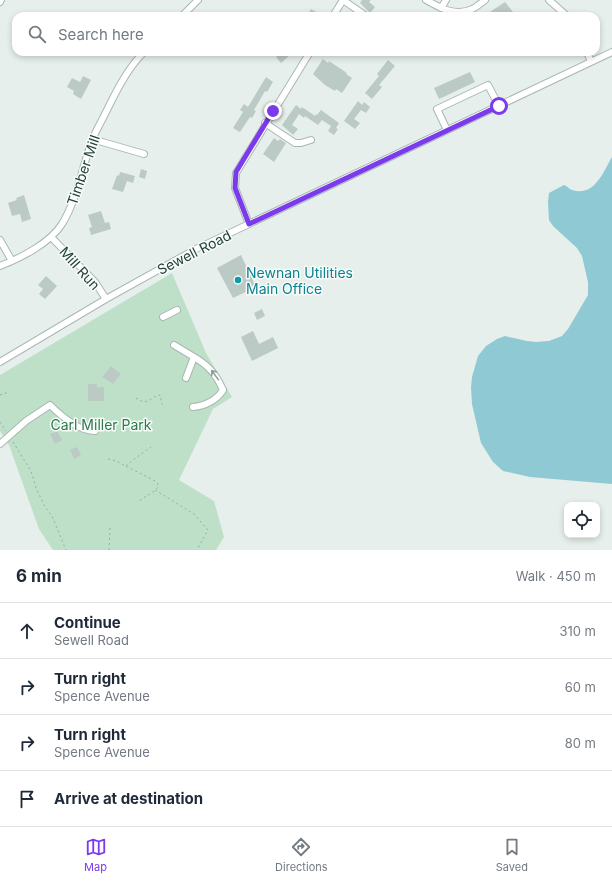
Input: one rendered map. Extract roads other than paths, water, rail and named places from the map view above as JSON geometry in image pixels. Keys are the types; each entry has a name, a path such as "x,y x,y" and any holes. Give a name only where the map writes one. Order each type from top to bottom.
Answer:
{"street":[{"path":"186,12 198,0"},
{"path":"336,12 343,0 360,12"},
{"path":"426,0 441,8 455,12 472,10 485,0"},
{"path":"441,8 446,0"},
{"path":"549,0 562,12"},
{"name":"Sewell Road","path":"0,362 196,249 612,52"},
{"name":"Timber Mill","path":"0,266 12,261 52,237 62,224 70,208 92,139 130,68 140,56"},
{"path":"249,224 235,188 236,172 307,56"},
{"path":"589,56 591,62"},
{"path":"447,130 437,109 488,85 499,106"},
{"path":"265,123 295,143 311,140"},
{"path":"92,139 144,154"},
{"name":"Mill Run","path":"52,237 95,282 106,300"},
{"path":"0,240 12,261"},
{"path":"163,317 177,310"},
{"path":"174,345 207,365 220,382 223,390 219,397 200,406 193,407"},
{"path":"186,378 194,357"},
{"path":"0,444 26,420 50,405 59,414 78,426 95,432"}],"water":[{"path":"612,157 612,484 530,477 503,471 493,462 481,443 472,404 472,377 478,356 486,346 505,336 527,341 549,341 562,336 568,329 588,295 588,282 582,256 577,248 553,226 549,220 549,193 564,185 572,190 587,190 597,182"}],"place":[{"name":"Newnan Utilities Main Office","path":"238,280"}],"park label":[{"name":"Carl Miller Park","path":"101,424"}]}
